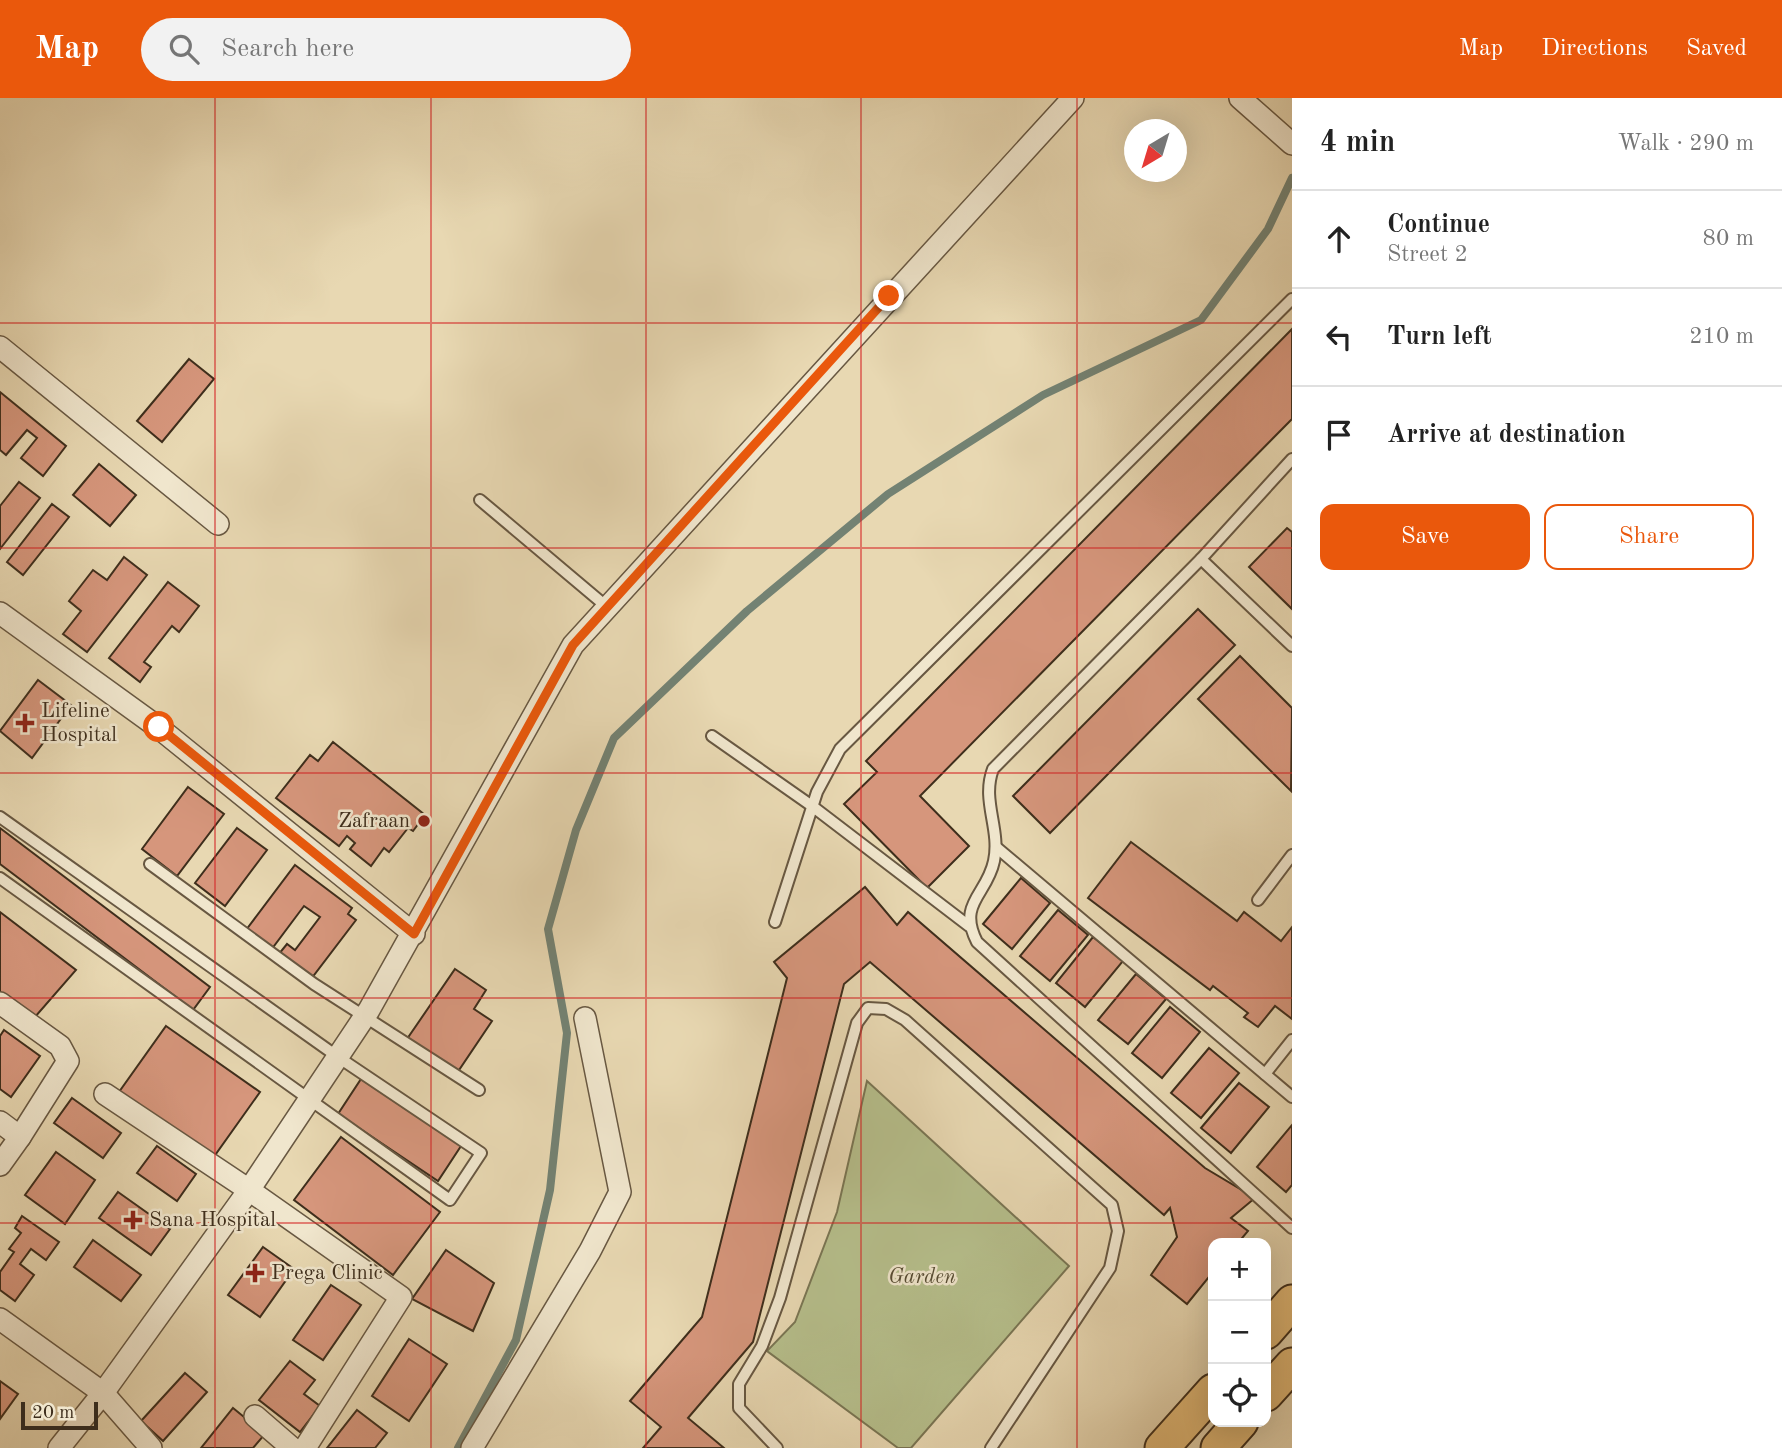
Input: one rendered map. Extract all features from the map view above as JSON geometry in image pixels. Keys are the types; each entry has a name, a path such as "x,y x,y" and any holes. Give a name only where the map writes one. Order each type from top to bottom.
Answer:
{"main road":[{"path":"1271,1326 1292,1302"},
{"path":"1271,1388 1292,1365"},
{"path":"1162,1448 1208,1397"},
{"path":"1218,1448 1237,1427"}],"street":[{"path":"59,1448 103,1393 249,1190 364,1018 414,934 573,645 1073,98"},
{"path":"1240,98 1292,145"},
{"path":"0,346 218,524"},
{"path":"0,614 159,727 414,934"},
{"path":"0,1003 60,1046 68,1061 0,1165"},
{"path":"472,1448 590,1251 620,1192 585,1018"},
{"path":"105,1094 249,1190 401,1297 305,1448"},
{"path":"0,1122 20,1137"},
{"path":"0,1320 103,1393 151,1448"},
{"path":"256,1416 292,1448"}],"lane":[{"path":"775,922 812,806 840,749 1292,299"},
{"path":"968,926 971,905 994,864 996,846 986,786 993,769 1201,559 1292,459"},
{"path":"480,500 607,607"},
{"path":"1201,559 1292,646"},
{"path":"712,736 812,806 968,926 977,942 1292,1228"},
{"path":"0,817 338,1057 481,1153 450,1200 308,1102 0,878"},
{"path":"996,846 1292,1097"},
{"path":"1258,900 1292,855"},
{"path":"150,864 364,1018 478,1090"},
{"path":"776,1448 739,1408 736,1399 739,1384 762,1346 780,1298 857,1023 868,1008 886,1009 905,1020 1112,1205 1118,1231 1110,1268 991,1448"},
{"path":"1265,1074 1292,1040"}],"green space":[{"name":"Garden","path":"867,1081 1069,1266 911,1448 898,1448 767,1351 795,1322 837,1212"}],"building":[{"path":"1292,329 1292,419 920,796 969,846 927,888 844,804 877,772 866,761"},
{"path":"189,359 214,379 162,442 137,421"},
{"path":"0,392 66,446 43,476 21,458 37,438 27,430 6,455 0,450"},
{"path":"99,464 136,495 110,526 73,495"},
{"path":"19,482 40,498 0,549 0,506"},
{"path":"52,504 69,517 23,575 7,562"},
{"path":"1287,528 1292,532 1292,609 1249,567"},
{"path":"124,557 147,575 87,652 63,634 81,611 69,601 93,570 107,580"},
{"path":"168,582 199,606 179,632 172,626 144,662 151,667 140,682 109,658"},
{"path":"1198,609 1235,645 1050,833 1013,796"},
{"path":"1240,656 1292,708 1291,791 1198,699"},
{"path":"38,680 71,705 32,758 0,731"},
{"path":"333,742 425,815 413,831 408,828 389,852 384,848 371,866 350,849 355,843 347,836 339,846 276,798 310,755 318,761"},
{"path":"188,787 224,814 177,876 142,849"},
{"path":"0,828 210,987 193,1010 0,864"},
{"path":"237,828 267,850 225,906 195,883"},
{"path":"1131,842 1237,921 1244,912 1281,941 1292,927 1292,1019 1275,1006 1258,1027 1244,1017 1248,1013 1213,986 1210,990 1088,898"},
{"path":"295,865 352,908 348,914 356,920 311,979 278,955 287,944 295,950 320,917 304,906 271,950 246,930"},
{"path":"1021,878 1050,903 1012,949 983,924"},
{"path":"865,887 897,925 908,912 1205,1168 1255,1198 1231,1218 1248,1231 1242,1238 1208,1238 1208,1278 1187,1304 1151,1275 1177,1237 1170,1208 1164,1215 870,962 844,984 753,1342 688,1418 724,1448 643,1448 661,1427 630,1401 702,1317 787,978 774,962"},
{"path":"1058,910 1088,935 1050,981 1020,956"},
{"path":"0,912 76,970 35,1017 0,992"},
{"path":"1093,937 1123,961 1085,1007 1056,983"},
{"path":"455,969 486,990 474,1009 492,1021 457,1073 407,1039"},
{"path":"1136,974 1166,999 1128,1044 1098,1020"},
{"path":"1170,1007 1200,1032 1162,1078 1132,1053"},
{"path":"166,1026 260,1092 213,1158 119,1092"},
{"path":"4,1030 40,1056 11,1097 0,1089 0,1036"},
{"path":"1209,1048 1239,1073 1201,1118 1171,1093"},
{"path":"361,1079 461,1146 438,1181 338,1114"},
{"path":"1239,1083 1269,1107 1231,1153 1201,1128"},
{"path":"72,1098 121,1133 103,1158 54,1123"},
{"path":"1292,1125 1292,1185 1286,1192 1257,1167"},
{"path":"341,1137 440,1212 393,1275 294,1200"},
{"path":"157,1146 196,1174 177,1201 137,1173"},
{"path":"56,1152 95,1180 65,1224 25,1195"},
{"path":"118,1192 170,1229 151,1255 99,1218"},
{"path":"22,1216 59,1242 46,1260 31,1249 20,1264 34,1275 15,1301 0,1290 0,1272 14,1252 9,1249 21,1233 15,1228"},
{"path":"93,1240 141,1275 121,1301 74,1267"},
{"path":"263,1247 294,1269 260,1317 228,1295"},
{"path":"446,1250 494,1283 473,1331 412,1299"},
{"path":"331,1285 361,1305 323,1360 293,1340"},
{"path":"409,1339 447,1364 409,1421 372,1396"},
{"path":"290,1361 315,1380 304,1394 320,1406 300,1432 259,1400"},
{"path":"185,1373 207,1392 163,1441 141,1421"},
{"path":"0,1381 18,1394 0,1419"},
{"path":"233,1408 265,1434 253,1448 201,1448"},
{"path":"357,1410 387,1433 375,1448 327,1448"}],"waterway":[{"path":"458,1448 516,1340 550,1190 567,1033 548,929 576,830 614,738 747,611 888,494 1043,395 1201,320 1268,229 1292,178"}],"place":[{"name":"Lifeline Hospital","path":"25,723"},
{"name":"Zafraan","path":"424,821"},
{"name":"Sana Hospital","path":"133,1220"},
{"name":"Prega Clinic","path":"255,1273"}],"route":[{"path":"159,727 414,934 573,645 889,296"}]}
